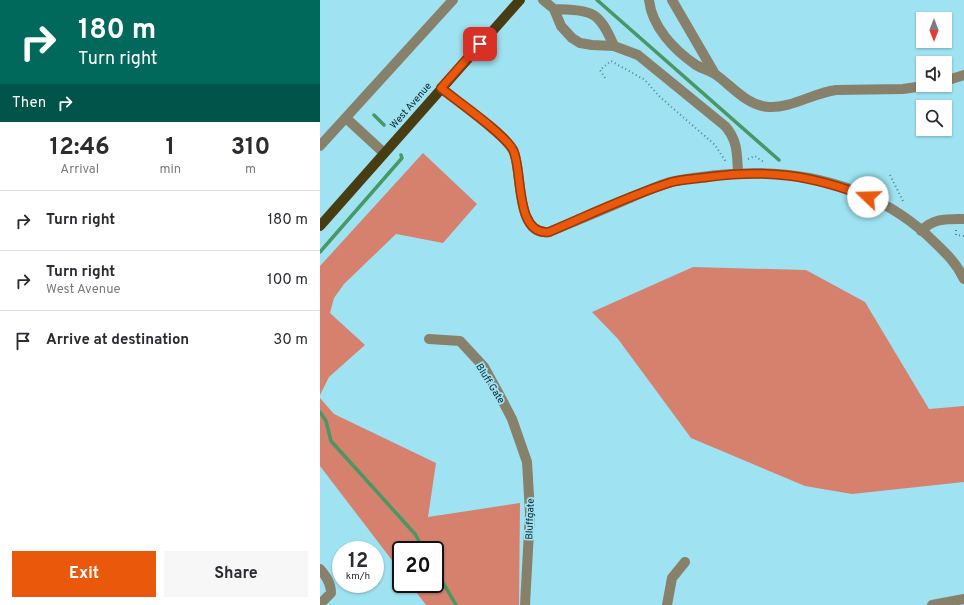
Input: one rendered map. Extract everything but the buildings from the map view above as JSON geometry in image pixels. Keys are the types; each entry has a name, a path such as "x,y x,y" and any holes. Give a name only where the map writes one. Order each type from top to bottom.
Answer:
{"main road":[{"name":"West Avenue","path":"320,226 520,0"}],"street":[{"path":"320,146 453,0"},
{"path":"543,0 554,9 561,26 572,38 592,45 614,46 629,51 646,60 725,126 733,135 736,146 738,173"},
{"path":"649,0 650,8 664,36 680,52 696,65 714,74 756,105 768,107 784,106 827,91 903,89 916,87"},
{"path":"672,0 714,74"},
{"path":"554,9 591,13 599,18 605,26 614,46"},
{"path":"680,52 696,43"},
{"path":"952,79 964,75"},
{"path":"441,88 503,138 513,150 517,162 519,194 529,222 535,229 542,233 549,232 674,182 738,173 768,173 799,176 836,184 874,200 900,214 950,256 964,278"},
{"path":"346,118 384,153"},
{"path":"921,231 929,223 941,219 960,222"},
{"name":"Bluff Gate","path":"429,339 460,341 484,367 512,419 518,435"},
{"name":"Bluffgate","path":"518,435 527,462 530,487 525,605"},
{"path":"667,605 672,578 685,562"},
{"path":"320,569 326,576 331,586 331,593 320,604"},
{"path":"932,605 964,599"}],"path":[{"path":"605,78 600,70 611,61 644,80 659,96 715,145 727,165"},
{"path":"749,162 748,159 755,156 766,164 771,164"},
{"path":"890,175 906,207"},
{"path":"960,222 956,235 964,236"}],"shaded area":[{"path":"423,153 477,204 443,243 396,234 344,284 334,298 330,313 365,345 329,377 320,395 320,266"},
{"path":"693,267 806,270 865,302 929,409 964,406 964,482 852,494 805,486 691,438 618,339 592,312"},
{"path":"320,398 334,414 436,463 428,517 520,503 519,605 426,605 417,593 444,593 444,541 392,541 392,560 384,550 384,541 377,541 320,466"}],"waterway":[{"path":"597,0 779,160"},
{"path":"374,115 384,125"},
{"path":"320,252 402,158 401,155"},
{"path":"320,412 326,421 331,441 415,534 419,541"},
{"path":"444,584 456,605"}],"route":[{"path":"480,44 441,88 503,138 513,150 517,162 519,194 529,222 535,229 542,233 549,232 657,187 674,182 738,173 768,173 799,176 836,184 868,197"}]}
